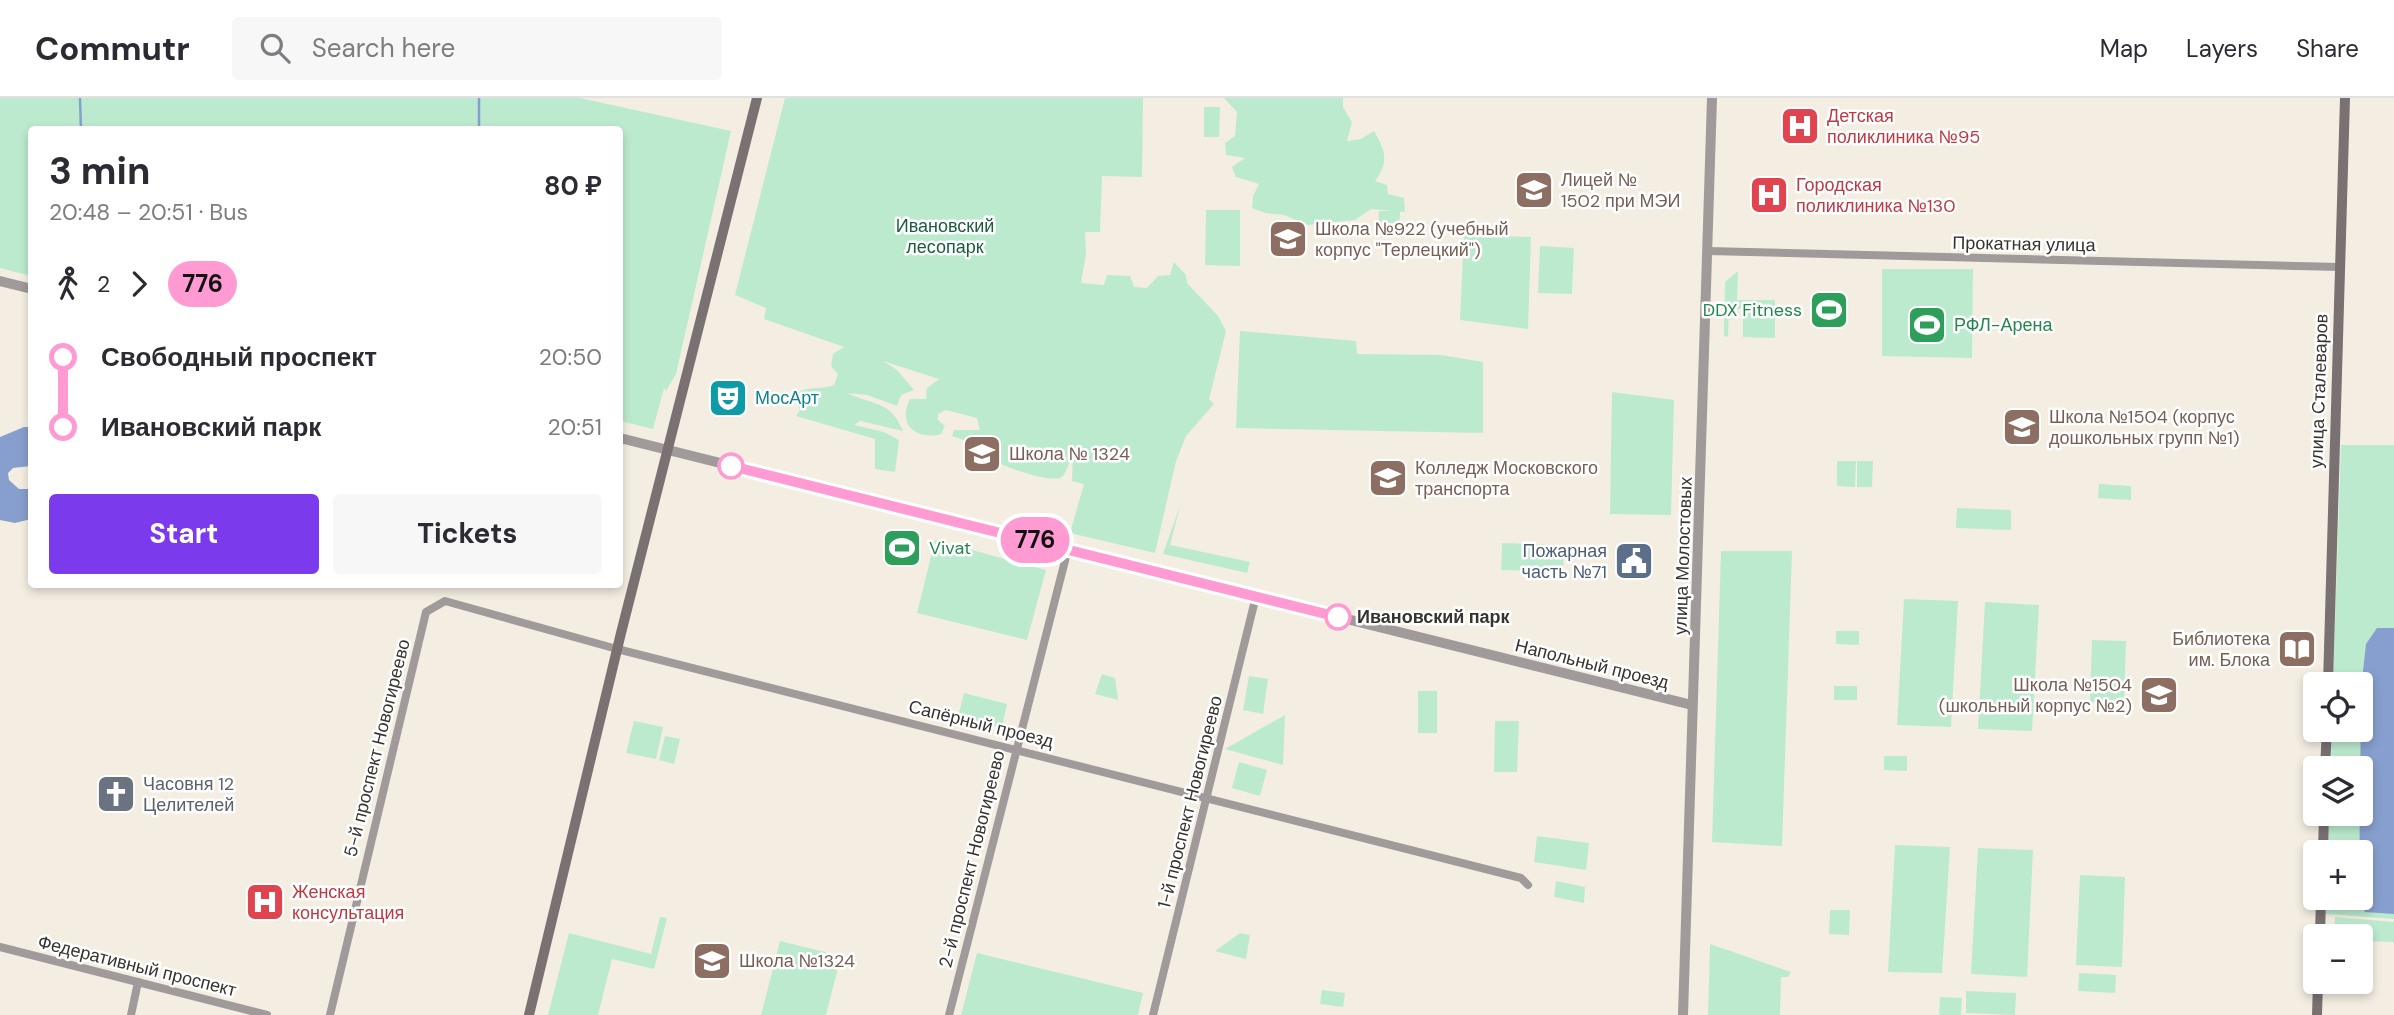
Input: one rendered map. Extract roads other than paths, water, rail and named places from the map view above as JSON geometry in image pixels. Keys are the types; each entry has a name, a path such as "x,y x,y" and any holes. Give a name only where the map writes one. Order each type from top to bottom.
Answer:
{"main road":[{"path":"529,1015 617,649 757,98"},
{"name":"улица Сталеваров","path":"2328,672 2345,98"},
{"path":"2317,1015 2318,994"}],"street":[{"name":"улица Молостовых","path":"1683,1015 1712,98"},
{"name":"Прокатная улица","path":"1708,251 2340,268"},
{"path":"0,281 28,288"},
{"name":"Напольный проезд","path":"623,439 1692,705"},
{"name":"2-й проспект Новогиреево","path":"949,1015 1015,748 1068,549"},
{"name":"1-й проспект Новогиреево","path":"1153,1015 1256,596"},
{"name":"Сапёрный проезд","path":"426,612 444,601 617,649 1521,878 1528,886"},
{"name":"5-й проспект Новогиреево","path":"330,1015 426,612"},
{"name":"Федеративный проспект","path":"0,947 267,1015"},
{"path":"131,1015 138,982"}],"water":[{"path":"28,427 28,466 13,468 8,473 9,480 19,489 28,489 28,520 15,523 0,520 0,437"},
{"path":"2377,628 2394,628 2394,914 2364,910 2373,910 2373,840 2360,840 2360,826 2373,826 2373,756 2360,756 2360,742 2373,742 2373,672 2363,672 2366,644"}],"waterway":[{"path":"80,98 81,126"},
{"path":"479,98 479,126"}],"place":[{"name":"Детская поликлиника №95","path":"1800,126"},
{"name":"Лицей № 1502 при МЭИ","path":"1534,190"},
{"name":"Городская поликлиника №130","path":"1769,195"},
{"name":"Школа №922 (учебный корпус \"Терлецкий\")","path":"1288,239"},
{"name":"DDX Fitness","path":"1829,310"},
{"name":"РФЛ-Арена","path":"1927,325"},
{"name":"МосАрт","path":"728,398"},
{"name":"Школа №1504 (корпус дошкольных групп №1)","path":"2022,427"},
{"name":"Школа № 1324","path":"982,454"},
{"name":"Колледж Московского транспорта","path":"1388,478"},
{"name":"Vivat","path":"902,548"},
{"name":"Пожарная часть №71","path":"1634,561"},
{"name":"Ивановский парк","path":"1338,617"},
{"name":"Библиотека им. Блока","path":"2297,649"},
{"name":"Школа №1504 (школьный корпус №2)","path":"2159,695"},
{"name":"Часовня 12 Целителей","path":"116,794"},
{"name":"Женская консультация","path":"265,902"},
{"name":"Школа №1324","path":"712,961"}],"park label":[{"name":"Ивановский лесопарк","path":"945,236"}]}
